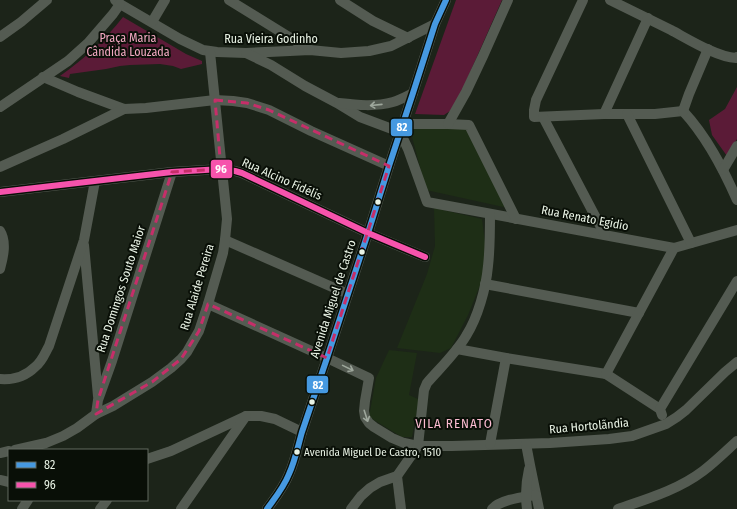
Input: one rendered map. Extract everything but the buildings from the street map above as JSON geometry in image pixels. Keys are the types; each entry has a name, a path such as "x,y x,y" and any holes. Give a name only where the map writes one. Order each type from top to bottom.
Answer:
{"street":[{"path":"0,37 21,22 47,0"},
{"path":"152,22 165,0"},
{"path":"229,0 310,50"},
{"path":"340,0 373,20 408,38"},
{"name":"Avenida Miguel de Castro","path":"267,509 284,486 294,464 302,432 368,233 388,166 402,128 435,24 446,0"},
{"path":"448,124 483,56 508,0"},
{"path":"583,0 536,100 534,110 605,235"},
{"path":"610,0 708,49 730,58 736,57"},
{"path":"0,107 68,61 88,43 113,14 118,2"},
{"name":"Rua Vieira Godinho","path":"118,2 180,39 210,52 246,53 310,50 341,53 369,51 391,46 435,24"},
{"path":"604,114 648,18"},
{"path":"683,111 688,94 708,49"},
{"name":"Rua Alaide Pereira","path":"19,449 46,443 63,436 96,414 113,406 152,382 181,359 187,352 199,331 222,254 227,219 210,52"},
{"path":"246,53 271,65 360,117 402,128 448,124 469,125 516,219"},
{"path":"43,78 124,109 215,100 247,103 269,110 310,131 388,166"},
{"path":"337,103 376,105 393,102 413,93"},
{"path":"0,167 63,140 124,109"},
{"path":"538,117 604,114 656,114 683,111"},
{"path":"683,111 701,132 723,170 737,200"},
{"path":"627,114 691,243"},
{"name":"Rua Renato Egidio","path":"402,128 427,202 674,248 737,230"},
{"path":"723,170 737,146"},
{"name":"Rua Alcino Fidélis","path":"0,192 172,172 221,169 235,171 368,233 425,257"},
{"name":"Rua Domingos Souto Maior","path":"96,414 98,400 112,361 172,172"},
{"path":"0,379 8,379 23,375 36,367 49,346 84,240 95,180"},
{"path":"351,509 370,488 380,482 397,476 418,446 424,390 428,383 466,337 479,307 486,284 490,214"},
{"path":"0,231 2,234 4,247 0,269"},
{"path":"84,240 98,400"},
{"path":"225,240 348,294"},
{"path":"606,374 674,248"},
{"path":"660,409 737,281"},
{"path":"486,284 639,313"},
{"path":"208,304 327,358"},
{"path":"457,349 606,374 660,409 666,424"},
{"name":"Rua Hortolãndia","path":"327,358 369,378 364,411 368,423 392,438 404,443 418,446 526,444 609,439 632,436 666,424 677,417 737,362"},
{"path":"490,444 506,358"},
{"path":"148,459 171,451 246,416 275,418 302,432"},
{"path":"180,509 246,416"},
{"path":"618,509 680,485 702,472 737,441"},
{"path":"526,444 539,509"},
{"path":"527,509 526,480 530,465"},
{"path":"397,476 401,509"},
{"path":"492,509 495,506 508,501 536,495"},
{"path":"100,509 106,501"}],"highlighted area":[{"path":"215,100 247,103 269,110 389,166 327,358 208,304 199,331 181,359 152,382 96,414 98,400 172,172 221,169"}],"shaded area":[{"path":"466,126 508,208 426,190 410,129"},
{"path":"434,208 482,219 485,243 485,273 468,315 451,348 440,353 397,348 427,274 435,246"},
{"path":"389,350 417,353 409,395 418,399 412,437 402,437 369,417 376,378"}],"green space":[{"path":"456,0 502,0 460,95 450,111 444,115 415,114"},
{"name":"Praça Maria Cândida Louzada","path":"123,17 186,54 202,61 202,64 181,69 160,64 130,65 70,74 69,78 60,76 94,49"},
{"path":"737,87 737,139 727,156 712,135 709,120 725,109"}],"transit line":[{"name":"82","path":"267,509 285,483 293,464 302,432 435,24 446,0"},
{"name":"96","path":"0,192 172,172 221,169 235,171 368,233 425,257"}],"place":[{"name":"Avenida Miguel De Castro, 1510","path":"297,452"}],"district":[{"name":"VILA RENATO","path":"454,423"}]}
